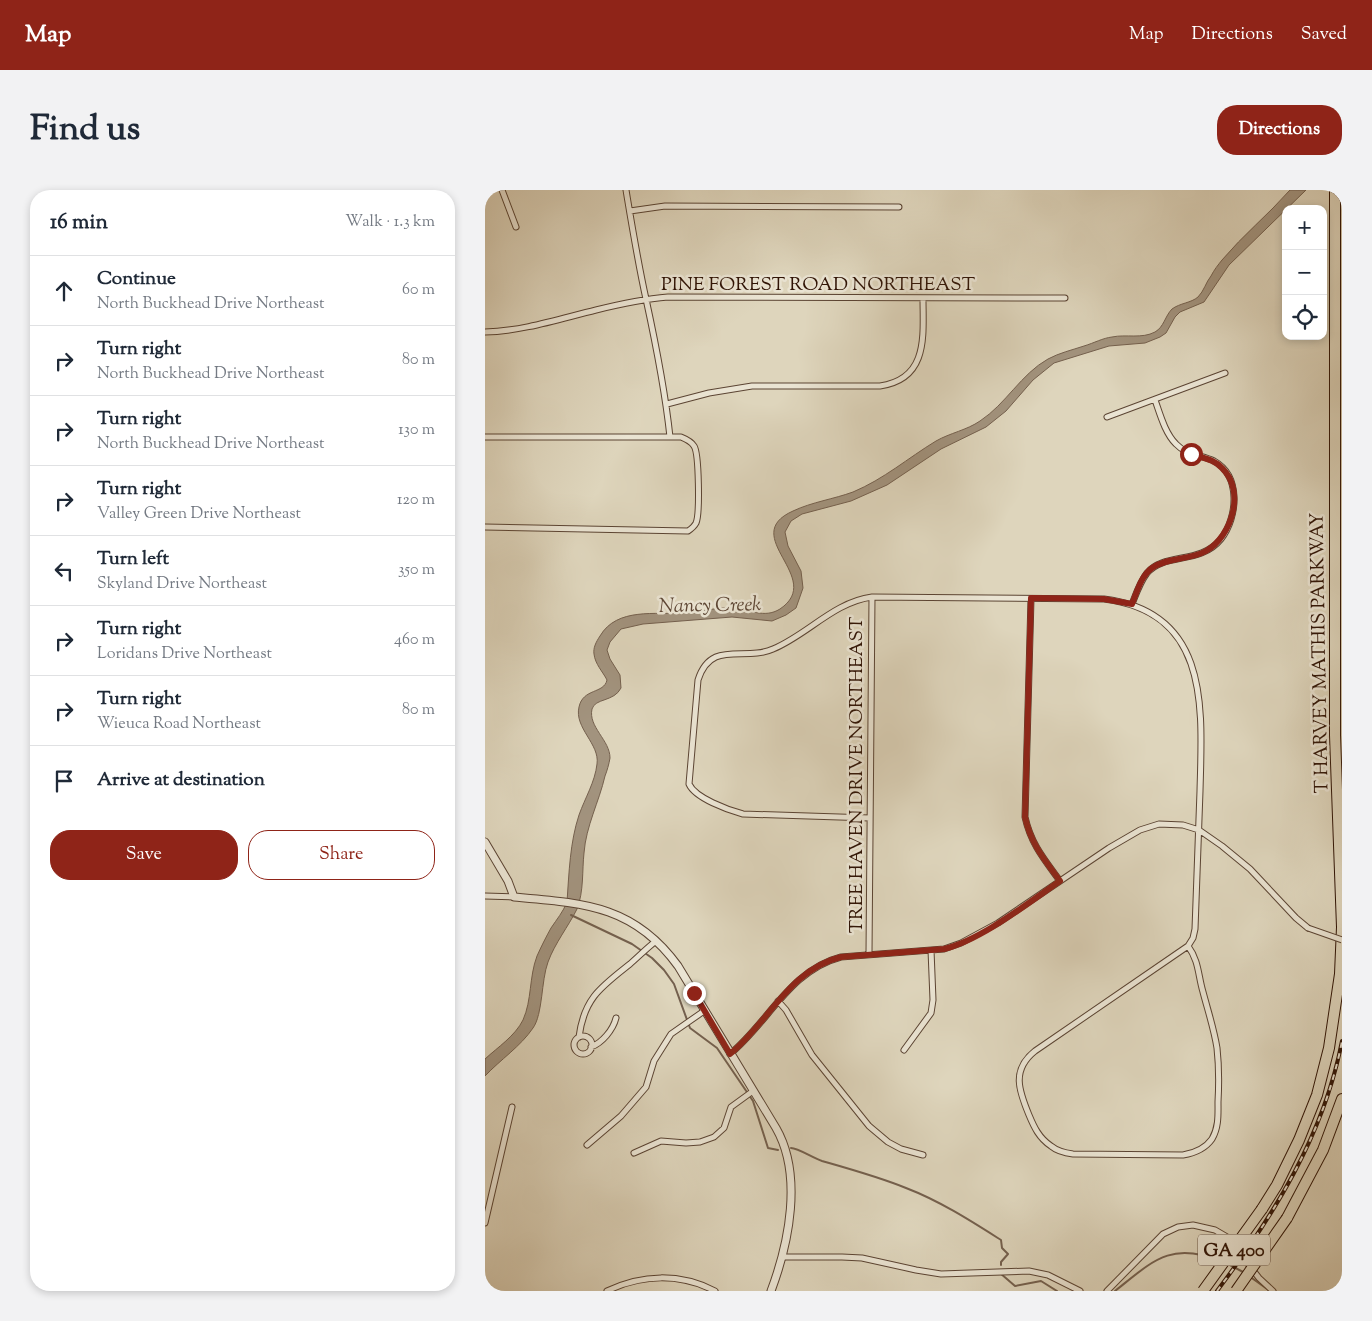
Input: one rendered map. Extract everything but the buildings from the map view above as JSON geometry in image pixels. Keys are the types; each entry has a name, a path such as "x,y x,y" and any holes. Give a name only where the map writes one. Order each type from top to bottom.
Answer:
{"highway":[{"name":"T HARVEY MATHIS PARKWAY","path":"1203,1291 1262,1209 1277,1185 1296,1147 1317,1095 1329,1048 1340,974 1341,927 1335,734 1335,190"},
{"name":"GA 400","path":"1236,1291 1287,1218 1323,1150 1342,1099"}],"street":[{"path":"501,190 516,228"},
{"path":"626,190 667,404 670,437"},
{"path":"629,211 665,206 899,207"},
{"name":"PINE FOREST ROAD NORTHEAST","path":"485,332 527,327 646,299 669,297 1065,298"},
{"path":"667,404 709,392 758,386 880,386 894,382 911,370 921,354 923,344 923,298"},
{"path":"1107,418 1225,373"},
{"path":"1132,604 1141,581 1153,568 1165,562 1197,556 1213,546 1225,532 1234,503 1232,484 1225,471 1214,462 1191,454 1175,443 1165,426 1155,400"},
{"path":"485,437 681,437 693,445 697,452 697,520 688,531 485,527"},
{"name":"TREE HAVEN DRIVE NORTHEAST","path":"869,954 872,597"},
{"path":"870,818 743,814 714,804 691,789 689,784 698,680 701,671 707,663 715,657 724,654 757,653 773,649 796,638 849,602 860,598 1104,599 1132,604 1158,619 1181,642 1192,666 1201,707 1195,929 1193,938 1188,946 1035,1051 1026,1061 1019,1076 1020,1093 1036,1130 1050,1146 1062,1152 1073,1154 1183,1155 1200,1150 1212,1139 1218,1121 1219,1073 1217,1049 1212,1023 1202,990 1198,964 1188,946"},
{"path":"1031,598 1025,817 1028,832 1034,844 1060,881"},
{"path":"730,1054 746,1040 778,1001 797,982 826,962 841,957 944,949 961,943 998,923 1109,848 1147,827 1159,824 1171,823 1199,830 1238,858 1308,928 1342,940"},
{"path":"485,842 508,881 514,897"},
{"path":"485,896 537,899 597,908 616,914 644,930 653,943 676,963 701,1013 730,1054 783,1142 791,1170 788,1224 782,1257 771,1291"},
{"path":"616,1018 614,1026 598,1045 585,1053 577,1052 574,1044 579,1038 585,1009 596,993 615,974 631,963 653,943"},
{"path":"904,1050 931,1013 933,1000 931,950"},
{"path":"778,1001 786,1010 812,1055 869,1126 888,1142 901,1149 923,1155"},
{"path":"587,1145 621,1116 646,1087 654,1061 671,1034 701,1013"},
{"path":"579,1038 587,1038 591,1042 591,1048"},
{"path":"633,1153 661,1141 686,1144 714,1137 724,1128 731,1107 752,1091"},
{"path":"485,1223 512,1107"},
{"path":"1107,1291 1155,1240 1178,1227 1193,1225 1215,1230 1227,1237 1259,1278 1273,1291"},
{"path":"782,1257 862,1258 941,1274 1029,1271 1048,1275 1080,1291"},
{"path":"607,1291 637,1280 659,1277 690,1281 715,1291"}],"shaded area":[{"path":"1290,190 1306,190 1291,205 1282,205 1282,213 1229,265 1204,302 1180,312 1166,333 1160,337 1145,343 1109,346 1054,363 1033,380 1006,411 986,427 941,449 887,485 851,501 802,514 791,521 785,532 788,546 801,571 803,588 796,608 786,615 772,621 732,617 643,624 621,629 610,642 607,650 620,675 621,688 614,696 597,703 592,709 593,722 607,745 610,758 587,833 582,888 577,909 548,962 539,1014 533,1028 523,1041 485,1076 485,1059 511,1036 523,1020 528,1005 534,964 551,928 567,902 570,858 574,836 579,815 590,790 597,764 595,750 580,722 578,715 579,707 585,697 602,687 607,680 596,661 594,647 607,627 616,620 638,614 684,613 727,608 768,613 780,609 791,597 794,584 790,571 776,545 774,532 778,521 800,508 864,487 886,475 936,441 975,424 998,406 1038,365 1048,359 1109,338 1139,336 1155,332 1172,309 1198,297 1222,260"}],"waterway":[{"path":"571,915 632,944 652,958 664,970 674,984 690,1028 717,1048 753,1101 768,1148 778,1150"},
{"path":"791,1148 822,1161 896,1184 919,1193 955,1212 1001,1240 1002,1248 1008,1254 1001,1262 1001,1265"},
{"path":"1115,1291 1140,1271 1163,1257 1188,1253 1203,1255 1221,1261"},
{"path":"1228,1264 1243,1272"},
{"path":"1000,1273 1015,1286 1041,1281 1057,1291"},
{"path":"1249,1276 1270,1291"}],"railway":[{"path":"1217,1291 1258,1233 1294,1173 1323,1109 1334,1076 1342,1041"}],"route":[{"path":"694,993 730,1054 746,1040 778,1001 797,982 818,966 841,957 944,949 955,946 998,923 1060,881 1038,852 1028,832 1025,817 1031,598 1104,599 1132,604 1141,581 1153,568 1165,562 1197,556 1220,540 1229,525 1234,503 1232,484 1228,475 1219,464 1191,454"}],"water label":[{"name":"Nancy Creek","path":"710,604"}]}
